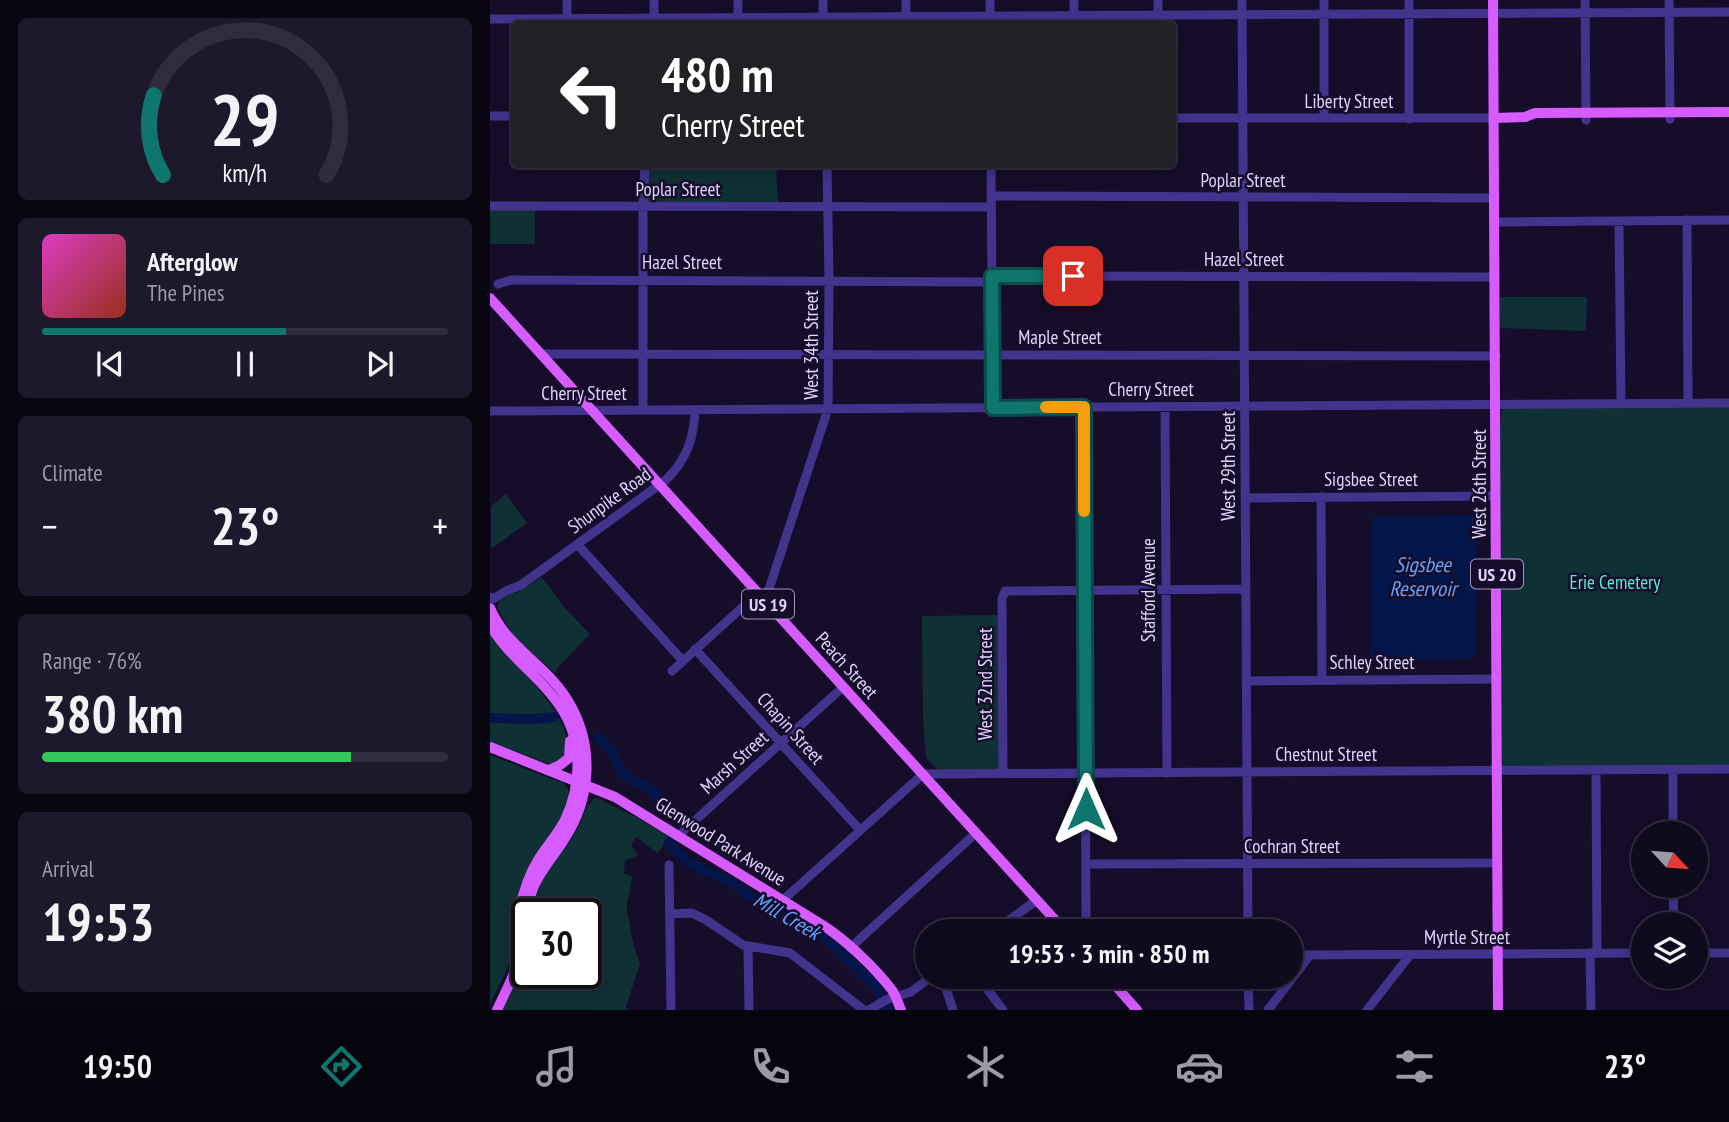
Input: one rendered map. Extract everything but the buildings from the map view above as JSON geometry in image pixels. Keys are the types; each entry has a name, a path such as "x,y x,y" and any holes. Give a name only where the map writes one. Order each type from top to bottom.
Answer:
{"main road":[{"name":"West 26th Street","path":"1493,0 1498,1010"},
{"name":"Liberty Street","path":"1494,118 1525,117 1535,113 1586,117 1729,112"},
{"name":"Liberty Street","path":"1670,116 1729,119"},
{"name":"Peach Street","path":"490,298 1054,919"},
{"path":"490,609 506,636 550,677 566,696 578,721 581,782 580,809 571,829 541,872 532,890 519,958 497,1010"},
{"path":"490,625 509,652 551,693 570,723 578,753"},
{"name":"Glenwood Park Avenue","path":"490,747 615,796 783,900 831,931 850,948 893,991 892,998 901,1010"},
{"path":"549,770 578,753"},
{"path":"490,1010 512,958 526,884 565,819 581,782"},
{"path":"1118,989 1137,1010"}],"street":[{"path":"567,0 567,19"},
{"path":"654,0 654,18"},
{"path":"738,0 738,18"},
{"path":"823,0 823,21"},
{"path":"906,0 906,21"},
{"path":"990,0 990,20"},
{"path":"1074,0 1074,20"},
{"path":"1158,0 1158,20"},
{"name":"West 29th Street","path":"1242,0 1248,919"},
{"path":"1324,0 1324,118"},
{"path":"1409,0 1409,119"},
{"path":"1585,0 1586,117"},
{"path":"1669,0 1670,116"},
{"path":"490,19 1158,20 1242,15 1729,12"},
{"path":"490,116 511,116"},
{"name":"Liberty Street","path":"1176,118 1494,118"},
{"path":"643,410 645,168"},
{"name":"West 34th Street","path":"762,597 828,409 827,168"},
{"path":"991,168 993,408"},
{"name":"Poplar Street","path":"992,196 1495,198"},
{"name":"Poplar Street","path":"490,206 991,207"},
{"path":"1687,220 1688,404"},
{"path":"1495,222 1729,220"},
{"path":"1619,221 1621,404"},
{"name":"Hazel Street","path":"498,284 511,280 1495,277"},
{"name":"Maple Street","path":"541,354 1496,356"},
{"name":"Cherry Street","path":"490,411 1729,403"},
{"path":"1084,407 1086,919"},
{"name":"Stafford Avenue","path":"1164,407 1167,773"},
{"name":"Shunpike Road","path":"490,597 493,599 521,585 660,485 676,470 687,453 694,432 695,410"},
{"name":"Sigsbee Street","path":"1246,498 1496,496"},
{"path":"1321,497 1322,680"},
{"path":"578,545 683,660"},
{"path":"1084,590 1246,589"},
{"name":"West 32nd Street","path":"1003,774 1003,594 1008,591 1084,590"},
{"name":"Shunpike Road","path":"490,592 506,591"},
{"path":"672,670 762,597"},
{"name":"Chapin Street","path":"695,649 860,830"},
{"name":"Schley Street","path":"1247,681 1497,679"},
{"name":"Marsh Street","path":"679,835 843,687"},
{"path":"1673,769 1673,821"},
{"name":"Chestnut Street","path":"923,774 1729,769"},
{"path":"1591,1010 1597,770"},
{"path":"783,900 923,774"},
{"path":"850,948 976,833"},
{"name":"Cochran Street","path":"1086,864 1497,863"},
{"path":"669,865 671,1010"},
{"path":"1011,919 1037,900"},
{"path":"670,914 697,915 748,946 790,953 870,1008 915,989"},
{"path":"748,946 749,1010"},
{"name":"Myrtle Street","path":"1303,955 1631,953"},
{"path":"1708,953 1729,953"},
{"path":"1268,1010 1310,955"},
{"path":"1367,1010 1410,955"},
{"path":"946,989 953,1010"},
{"path":"988,989 1003,1010"},
{"path":"1248,989 1249,1010"}],"green space":[{"path":"647,168 776,168 778,204 647,202"},
{"path":"490,210 535,210 535,244 490,244"},
{"path":"1500,297 1587,297 1586,331 1500,328"},
{"name":"Erie Cemetery","path":"1729,407 1729,766 1502,767 1502,410"},
{"path":"506,494 527,523 491,549 491,506"},
{"path":"542,577 565,608 590,634 557,668 556,674 511,632 497,607 503,597 520,591"},
{"path":"999,615 1000,769 938,770 926,758 922,616"},
{"path":"490,632 558,715 566,735 565,757 550,764 490,742"},
{"path":"490,755 560,781 569,793 566,808 521,898 511,898 511,957 490,1004"},
{"path":"597,798 674,839 664,843 657,853 636,837 631,845 638,855 625,861 624,874 632,876 627,912 640,963 626,1007 628,1010 501,1010 511,984 511,989 602,989 602,898 535,898 542,878 574,834 592,800"}],"water":[{"name":"Sigsbee Reservoir","path":"1474,515 1478,518 1475,655 1471,659 1375,662 1370,658 1371,520 1376,516"}],"waterway":[{"name":"Mill Creek","path":"490,718 554,717"},
{"name":"Mill Creek","path":"598,738 609,748 624,774 650,789 661,805"},
{"name":"Mill Creek","path":"669,842 690,863 735,885 789,920 815,928 874,984 888,1010"}],"slow traffic":[{"path":"1046,407 1084,407 1084,511"}],"route":[{"path":"1073,276 992,276 993,408 1084,407 1086,809"}]}
